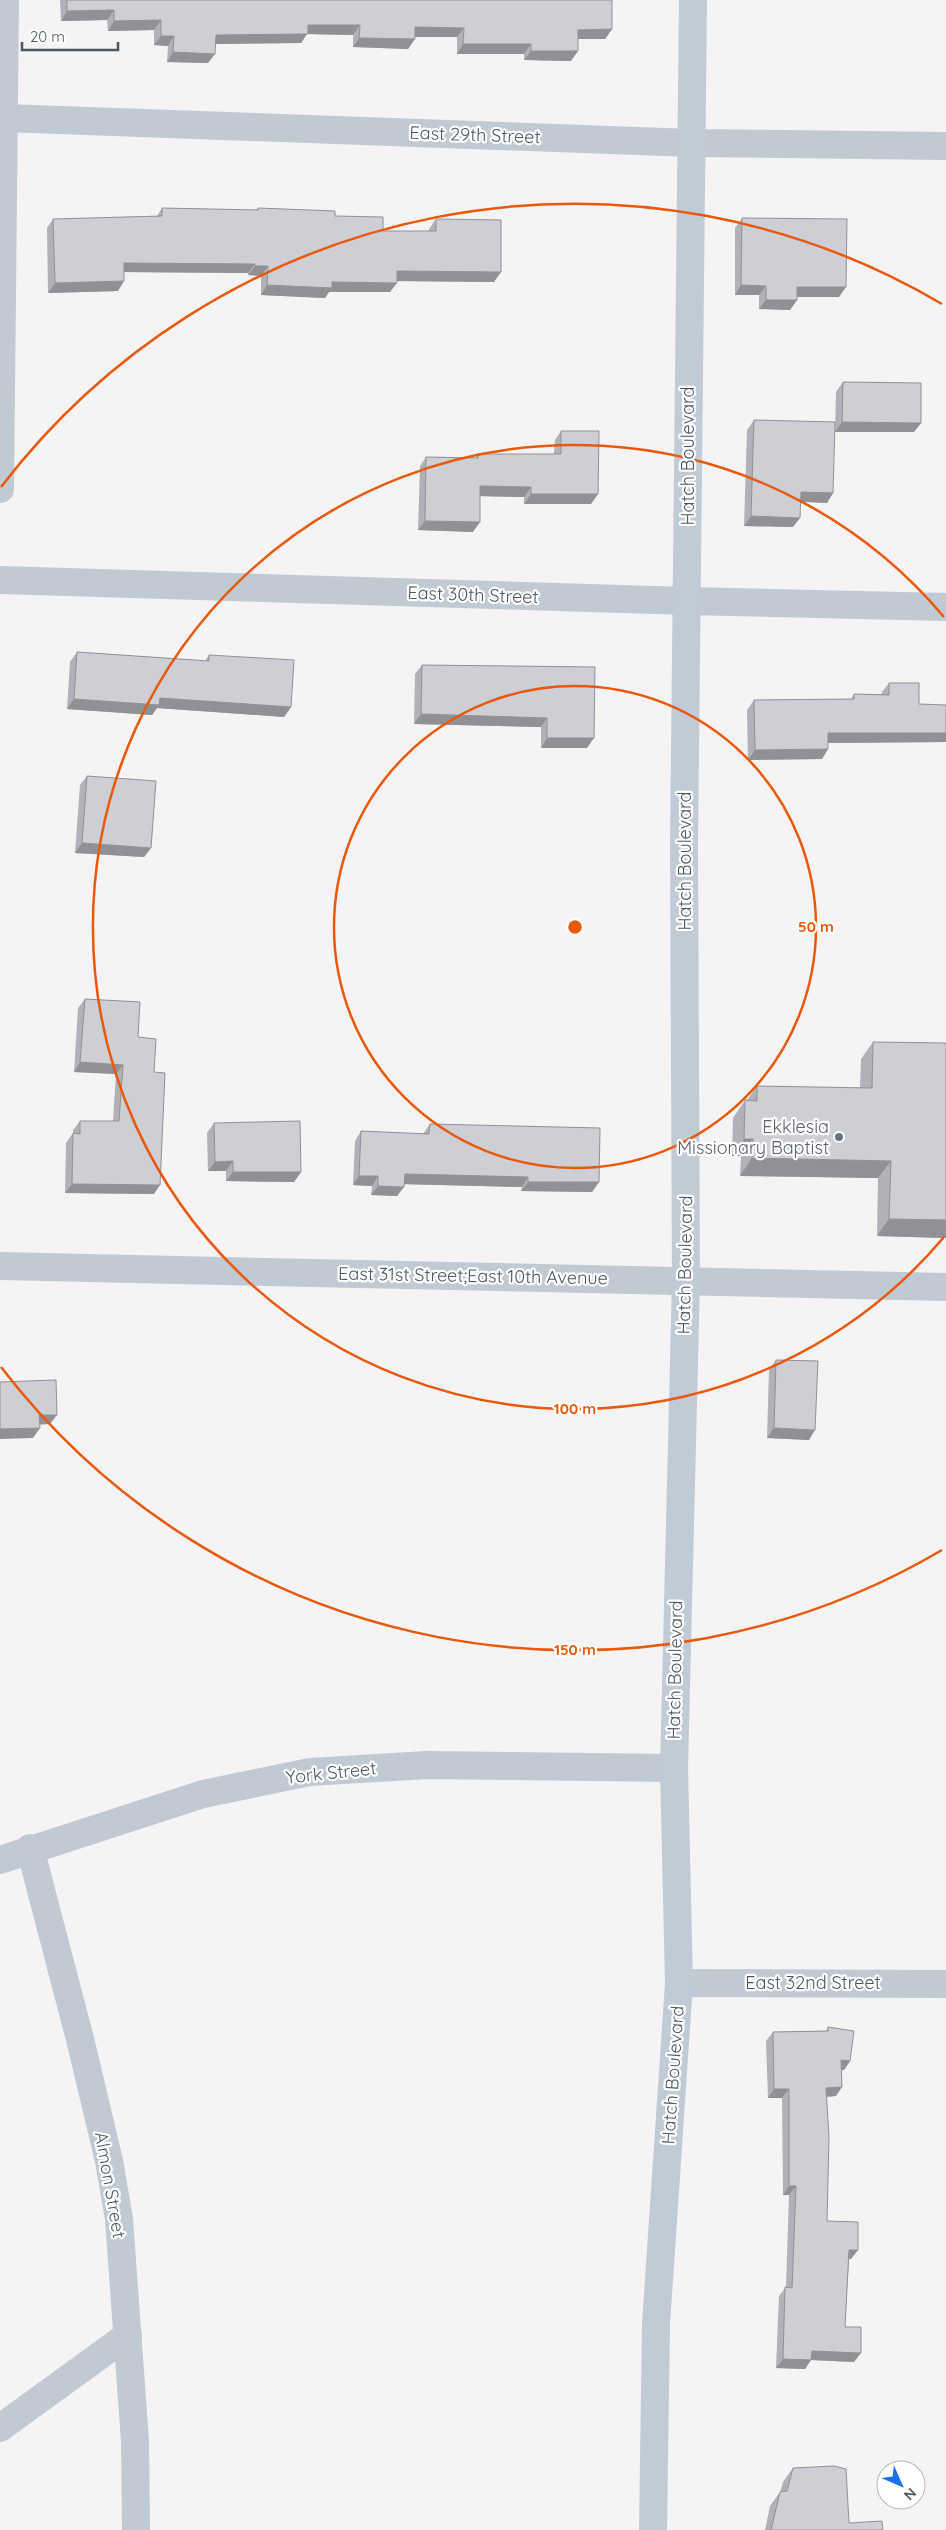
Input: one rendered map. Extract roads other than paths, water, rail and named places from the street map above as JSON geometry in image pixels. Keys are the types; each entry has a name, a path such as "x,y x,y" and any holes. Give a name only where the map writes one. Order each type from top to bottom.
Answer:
{"main road":[{"name":"Hatch Boulevard","path":"653,2530 656,2324 679,1983 674,1768 686,1280 684,846 693,0"}],"street":[{"path":"0,489 5,0"},
{"name":"East 29th Street","path":"5,118 692,143 946,146"},
{"name":"East 30th Street","path":"0,580 688,602 946,607"},
{"name":"East 31st Street;East 10th Avenue","path":"0,1266 946,1287"},
{"name":"York Street","path":"0,1860 30,1848 203,1794 310,1772 427,1765 674,1768"},
{"name":"Almon Street","path":"30,1848 109,2161 119,2220 135,2441 136,2530"},
{"name":"East 32nd Street","path":"679,1983 946,1984"},
{"path":"0,2428 128,2335"}],"place":[{"name":"Ekklesia Missionary Baptist","path":"839,1137"}]}
